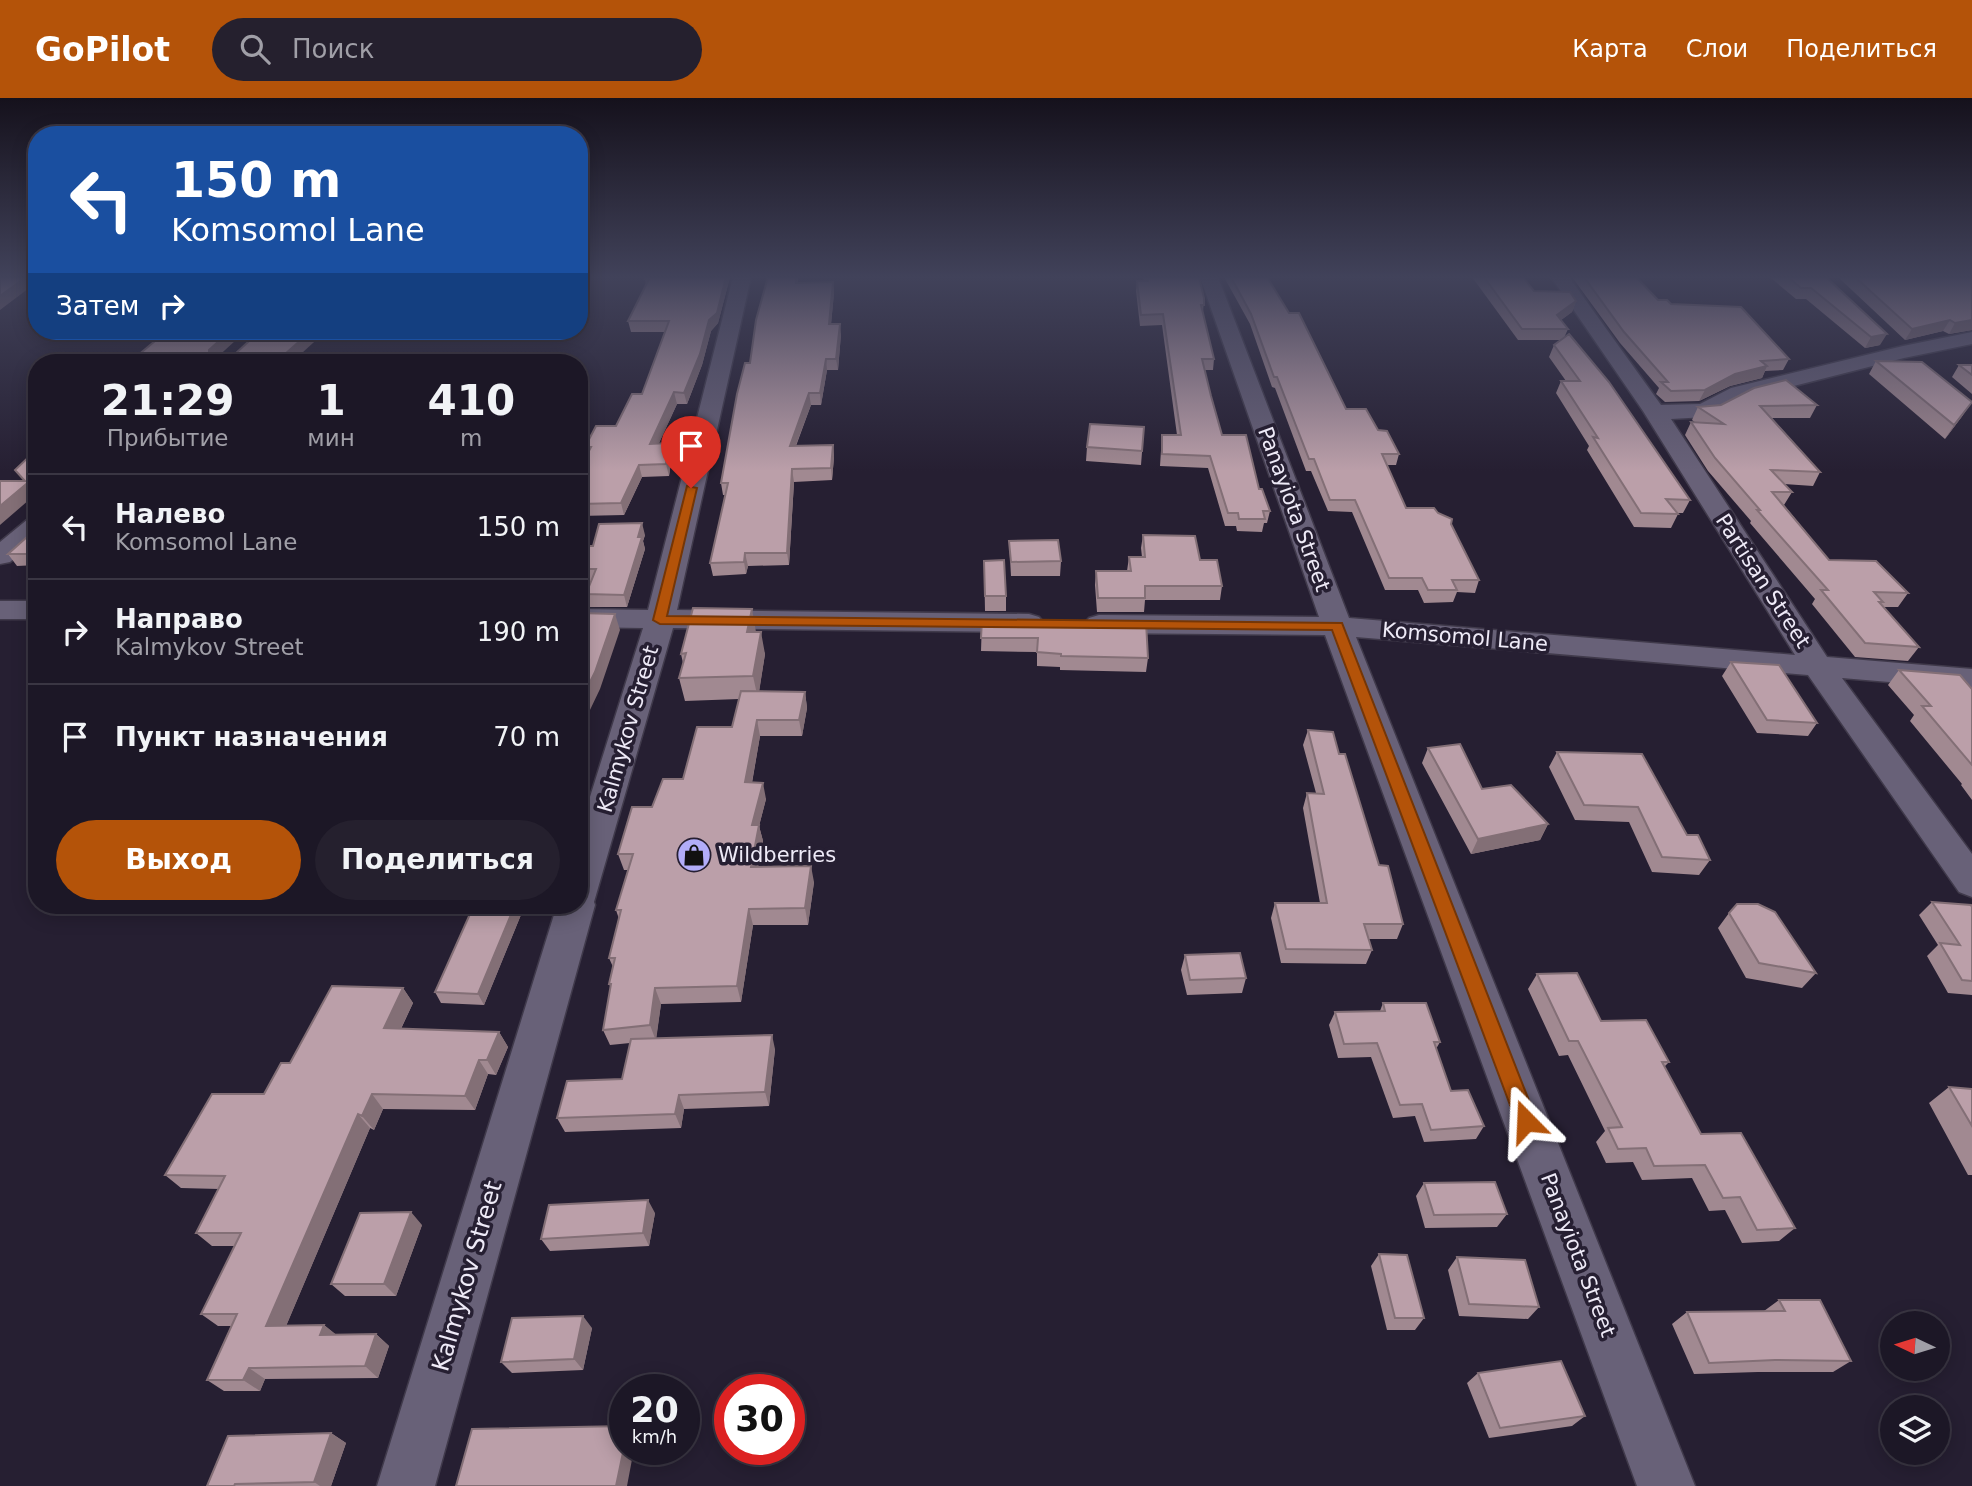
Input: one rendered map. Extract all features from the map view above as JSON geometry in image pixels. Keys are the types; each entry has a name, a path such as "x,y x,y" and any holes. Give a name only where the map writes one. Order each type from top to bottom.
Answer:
{"street":[{"name":"Kalmykov Street","path":"588,864 660,620 727,342"},
{"name":"Panayiota Street","path":"1233,342 1337,626 1666,1486"},
{"name":"Partisan Street","path":"1605,342 1654,411 1819,668 1972,882"},
{"path":"1892,342 1922,368"},
{"path":"1654,411 1683,413 1706,410 1739,393 1953,342"},
{"path":"0,556 28,533"},
{"path":"0,610 28,610"},
{"name":"Komsomol Lane","path":"588,618 1337,626 1972,679"},
{"name":"Kalmykov Street","path":"405,1486 573,914"}],"building":[{"path":"154,342 218,342 209,350 209,354 139,354"},
{"path":"248,342 299,342 285,354 235,354"},
{"path":"661,342 703,342 684,393 674,392 650,444 669,443 666,464 639,465 621,503 588,504 588,453 591,447 588,447 588,441 596,426 616,426 632,394 642,394"},
{"path":"753,342 838,342 836,359 826,359 820,393 809,393 790,446 833,445 831,468 792,469 787,553 745,553 744,562 710,563 728,483 721,483 737,394 745,363 750,363"},
{"path":"1167,342 1210,342 1214,359 1202,359 1222,435 1246,435 1259,489 1262,489 1270,511 1263,511 1265,519 1239,519 1238,513 1228,513 1210,456 1162,454 1162,435 1181,435"},
{"path":"1261,342 1313,342 1346,409 1366,409 1378,430 1387,431 1399,454 1382,454 1406,508 1434,508 1438,513 1452,519 1451,524 1479,580 1452,580 1457,590 1428,590 1422,578 1389,578 1355,500 1330,500 1314,459 1309,459 1277,377 1274,377"},
{"path":"1558,342 1575,342 1609,382 1690,500 1666,499 1678,514 1641,513 1561,381 1580,381 1554,345"},
{"path":"1633,342 1773,342 1789,359 1761,361 1767,366 1735,374 1705,390 1671,391 1661,382 1668,382"},
{"path":"1876,361 1922,362 1972,402 1954,425"},
{"path":"1959,365 1972,365 1972,375"},
{"path":"1786,380 1817,405 1760,406 1820,472 1771,470 1792,492 1772,492 1829,560 1876,561 1908,593 1874,592 1883,602 1879,602 1919,647 1865,643 1821,590 1828,590 1757,510 1760,510 1715,458 1691,422 1724,424 1698,407 1721,405 1754,388"},
{"path":"1090,424 1144,427 1142,451 1087,447"},
{"path":"28,458 28,483 0,506 0,481 25,481 15,470"},
{"path":"642,523 638,537 642,537 624,595 588,594 596,569 588,569 588,546 593,546 599,524"},
{"path":"1143,535 1195,536 1200,560 1217,560 1222,586 1145,586 1145,598 1098,598 1096,571 1131,571 1129,557 1145,557"},
{"path":"28,536 28,554 8,554"},
{"path":"1058,540 1061,561 1011,562 1009,541"},
{"path":"1004,560 1006,596 985,596 984,561"},
{"path":"693,608 752,609 747,632 761,632 753,676 679,678 686,653 681,654"},
{"path":"588,613 615,614 588,686"},
{"path":"982,620 1146,622 1148,658 1061,656 1037,652 1038,638 981,638"},
{"path":"1731,662 1779,665 1817,723 1767,720"},
{"path":"1899,670 1960,675 1972,689 1972,765 1922,706 1931,706"},
{"path":"741,691 805,692 799,720 757,720 745,782 763,783 752,825 759,825 751,867 811,866 805,908 749,909 737,986 655,988 650,1025 603,1030 615,958 609,958 621,910 616,910 633,854 618,854 632,807 652,807 663,779 683,779 697,727 732,727"},
{"path":"1308,730 1333,732 1339,754 1345,754 1379,865 1388,866 1403,924 1364,924 1372,950 1286,949 1275,903 1327,903 1307,793 1324,794"},
{"path":"1460,744 1482,789 1511,785 1548,824 1478,839 1428,748"},
{"path":"1557,752 1642,754 1687,835 1698,835 1710,860 1662,857 1638,807 1584,805"},
{"path":"1932,902 1971,905 1972,981 1962,980 1940,943 1960,945"},
{"path":"1737,904 1758,904 1775,912 1816,973 1759,963 1729,913"},
{"path":"470,914 511,914 478,994 435,992"},
{"path":"1240,953 1246,978 1190,980 1185,955"},
{"path":"1577,973 1601,1021 1646,1020 1669,1062 1662,1062 1701,1134 1741,1133 1795,1228 1757,1230 1740,1197 1723,1198 1705,1165 1654,1166 1646,1148 1618,1149 1608,1128 1622,1127 1578,1041 1569,1041 1537,974"},
{"path":"332,986 403,988 384,1028 499,1032 487,1060 479,1060 465,1096 372,1094 362,1116 358,1114 266,1326 324,1325 320,1335 376,1334 365,1366 249,1368 243,1380 207,1380 237,1314 201,1314 241,1233 196,1233 225,1176 165,1175 212,1094 264,1094 281,1063 290,1063"},
{"path":"1383,1003 1426,1003 1440,1042 1434,1042 1451,1091 1468,1090 1484,1126 1431,1130 1422,1104 1400,1105 1377,1043 1344,1044 1335,1012 1385,1011"},
{"path":"772,1035 765,1092 679,1095 675,1114 557,1118 567,1081 622,1079 631,1039"},
{"path":"1949,1087 1972,1089 1972,1126"},
{"path":"1495,1182 1507,1214 1434,1215 1424,1183"},
{"path":"648,1200 643,1233 541,1239 549,1205"},
{"path":"411,1212 384,1284 331,1284 360,1213"},
{"path":"1379,1254 1407,1255 1424,1318 1395,1318"},
{"path":"1457,1257 1525,1260 1539,1307 1469,1304"},
{"path":"1779,1300 1820,1300 1851,1361 1709,1363 1687,1312 1785,1311"},
{"path":"583,1316 574,1359 501,1362 512,1318"},
{"path":"1561,1361 1585,1416 1500,1428 1478,1373"},
{"path":"609,1426 609,1465 620,1465 616,1486 456,1486 472,1429"},
{"path":"331,1433 314,1482 207,1486 228,1436"}],"place":[{"name":"Wildberries","path":"694,855"}],"route":[{"path":"691,488 660,620 1337,626 1526,1121"}]}
